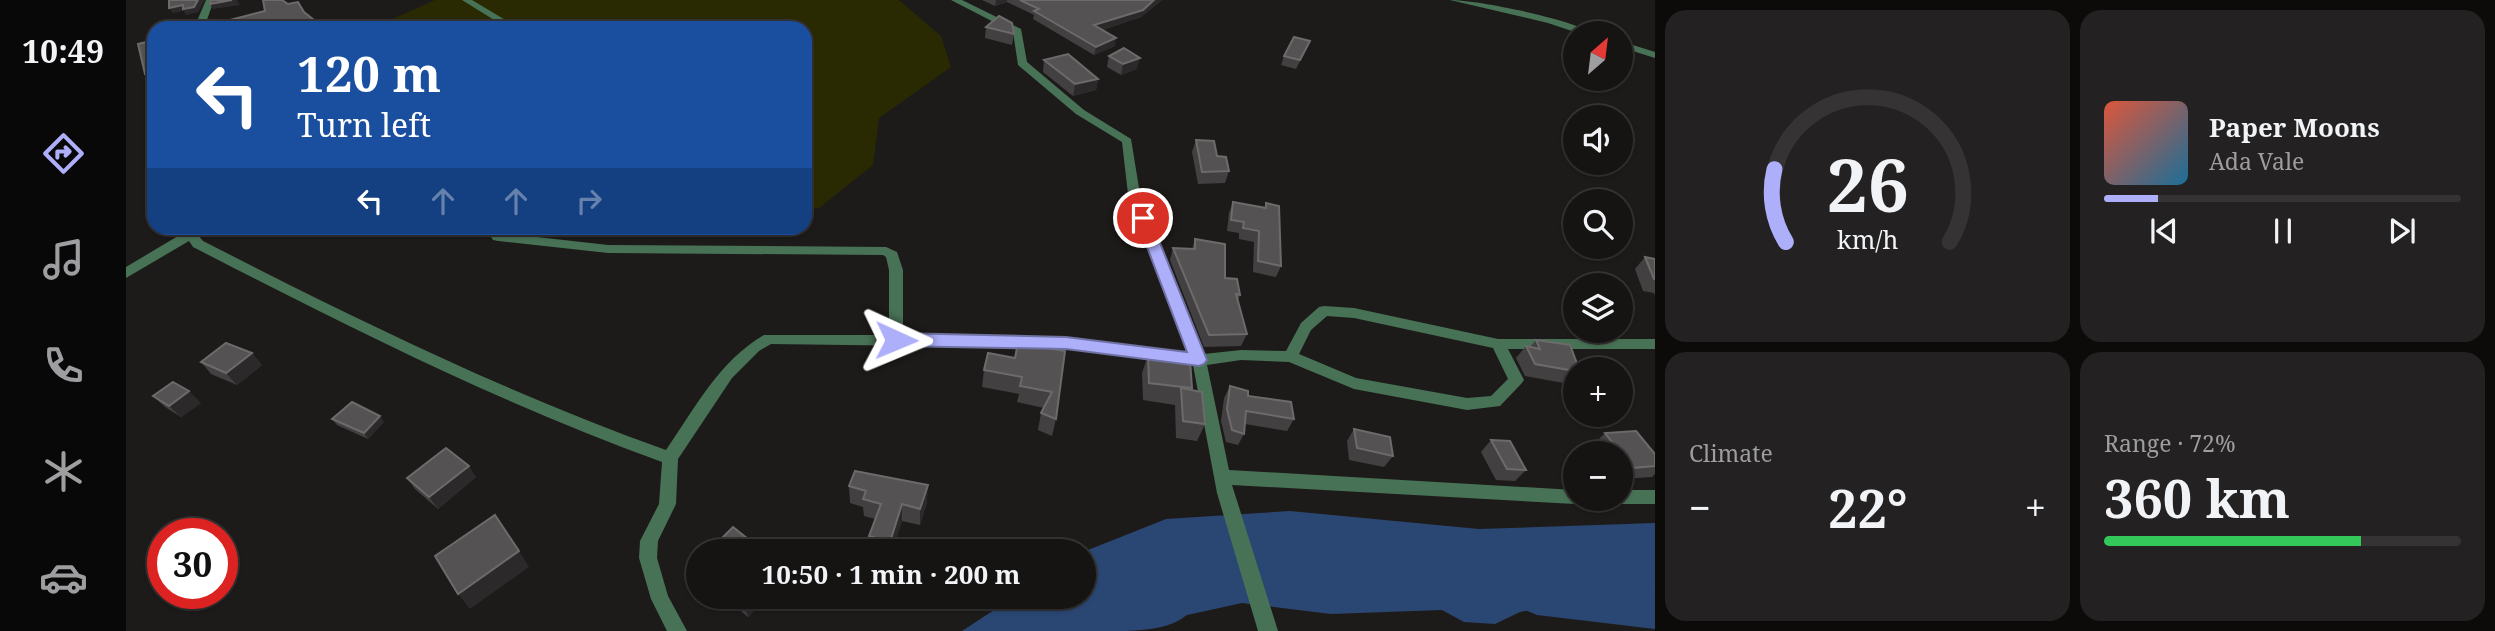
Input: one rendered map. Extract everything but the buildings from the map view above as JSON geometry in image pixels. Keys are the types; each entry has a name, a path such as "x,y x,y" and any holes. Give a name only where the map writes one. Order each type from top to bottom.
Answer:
{"street":[{"path":"202,21 210,0"},
{"path":"466,0 502,21"},
{"path":"955,0 1018,31 1022,63 1080,112 1127,141 1134,194 1199,360 1224,485 1268,631"},
{"path":"1454,0 1563,26"},
{"path":"1633,48 1655,55"},
{"path":"126,273 183,235"},
{"path":"192,235 198,244 350,322 593,432 670,458"},
{"path":"497,235 608,249 886,251 892,255 896,270 896,340"},
{"path":"1290,358 1306,327 1324,311 1354,313 1498,344 1655,344"},
{"path":"677,631 660,599 648,558 649,541 667,504 670,458 751,346 769,339 1066,343 1199,360 1241,355 1290,358 1354,383 1467,404 1495,402 1516,380 1498,344"},
{"path":"1224,485 1563,497"},
{"path":"1633,497 1655,497"}],"shaded area":[{"path":"435,0 899,0 941,36 951,67 879,118 873,165 819,208 812,208 812,21 388,21"}],"water":[{"path":"1290,511 1479,529 1655,523 1655,609 1576,601 1520,612 1495,624 1464,622 1442,610 1331,614 1242,603 1137,626 1127,631 962,631 996,609 1096,609 1096,547 1166,519"}],"waterway":[{"path":"1537,596 1655,610"},
{"path":"1127,631 1173,607"}],"route":[{"path":"896,340 1066,343 1199,360 1143,218"}]}
